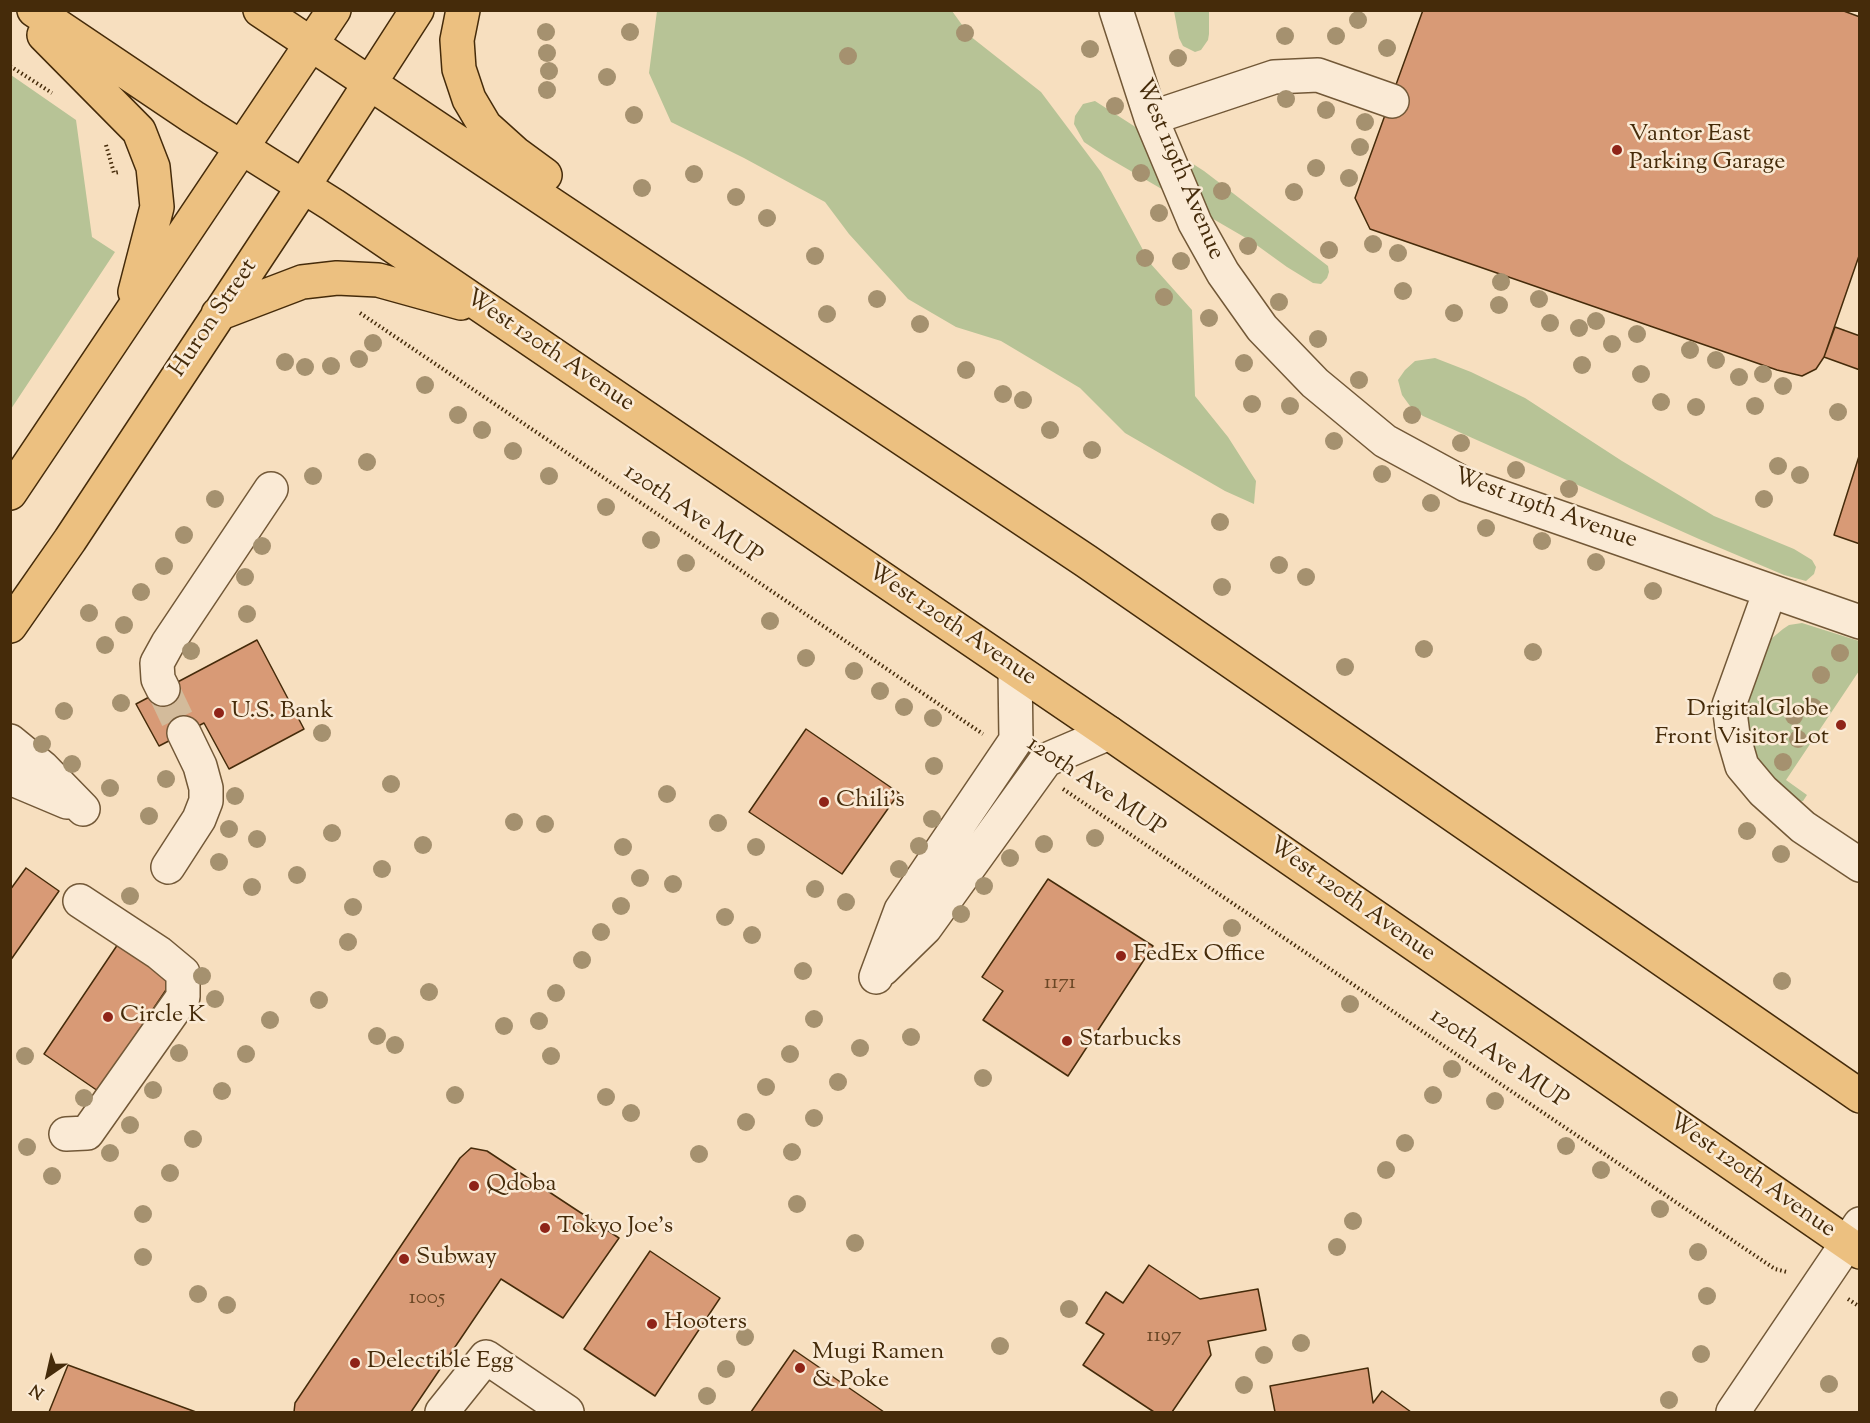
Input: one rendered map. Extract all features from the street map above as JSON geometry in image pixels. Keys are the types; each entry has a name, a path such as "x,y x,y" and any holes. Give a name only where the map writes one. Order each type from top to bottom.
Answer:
{"main road":[{"path":"18,10 139,131 153,167 157,207 128,317"},
{"name":"West 120th Avenue","path":"34,10 489,311 1855,1240"},
{"path":"260,10 1086,561 1860,1096"},
{"path":"10,493 333,10"},
{"name":"Huron Street","path":"10,626 303,187 417,10"},
{"path":"463,10 457,40 459,69 469,99 485,126 515,153 601,214 718,316"},
{"path":"218,314 302,282 337,278 378,280 489,311"}],"street":[{"name":"West 119th Avenue","path":"1116,10 1151,118 1195,223 1223,273 1262,328 1315,383 1385,441 1466,485 1860,621"},
{"path":"1151,118 1274,77 1318,75 1392,101"},
{"path":"163,689 158,679 157,663 271,489"},
{"path":"1770,591 1729,705 1732,735 1742,766 1763,791 1803,827 1860,865"},
{"path":"1015,669 1016,740 902,910 876,977 925,928 1046,760 1109,733"},
{"path":"168,867 195,825 206,801 206,788 200,766 184,733"},
{"path":"10,741 43,768 83,809 10,778"},
{"path":"66,1134 87,1133 183,997 183,973 159,953 80,902"},
{"path":"1733,1413 1822,1280 1855,1240"},
{"path":"442,1413 486,1358 567,1413"}],"path":[{"path":"10,66 55,95"},
{"path":"103,136 114,172 124,171"},
{"name":"120th Ave MUP","path":"359,312 1008,751"},
{"name":"120th Ave MUP","path":"1038,771 1775,1269 1822,1280 1860,1307"}],"green space":[{"path":"657,11 952,11 970,36 1041,92 1101,172 1150,263 1192,310 1195,396 1228,437 1256,481 1254,504 1225,491 1125,433 1080,388 1001,341 956,327 908,299 849,234 825,202 671,122 649,73"},
{"path":"1174,11 1209,11 1208,40 1201,50 1195,52 1183,46 1179,38"},
{"path":"11,75 76,120 92,237 115,252 11,409"},
{"path":"1095,101 1204,171 1328,266 1327,278 1321,284 1313,283 1251,241 1084,142 1074,124 1075,116 1083,104"},
{"path":"1435,358 1471,372 1525,398 1622,461 1714,516 1794,549 1812,560 1816,567 1814,574 1806,581 1784,575 1423,416 1410,406 1402,395 1398,380 1415,361"},
{"path":"1802,623 1859,641 1859,671 1786,780 1807,795 1803,801 1797,802 1782,795 1752,751 1746,724 1746,709 1749,695 1771,639 1789,625"}],"building":[{"name":"Vantor East Parking Garage","path":"1423,10 1841,10 1860,17 1860,253 1824,357 1816,369 1802,376 1777,370 1370,229 1355,198"},
{"path":"1835,327 1860,336 1860,370 1824,357"},
{"path":"1860,453 1860,544 1834,535"},
{"name":"U.S. Bank","path":"257,640 304,729 229,769 204,723 159,746 136,704"},
{"name":"Chili's","path":"806,729 899,793 842,874 749,812"},
{"path":"26,868 59,891 10,961 10,890"},
{"path":"1048,879 1153,946 1068,1076 983,1020 1003,991 982,977"},
{"name":"Circle K","path":"118,944 172,981 98,1091 44,1054"},
{"path":"471,1148 487,1151 619,1238 563,1318 501,1279 411,1412 294,1412 295,1403 460,1158"},
{"name":"Hooters","path":"650,1251 720,1298 655,1396 584,1349"},
{"path":"1149,1265 1200,1299 1258,1289 1266,1330 1208,1341 1211,1355 1172,1412 1154,1412 1083,1365 1104,1334 1086,1323 1106,1292 1123,1303"},
{"path":"794,1350 884,1412 751,1412"},
{"path":"68,1365 196,1412 49,1412"},
{"path":"1368,1368 1373,1403 1382,1391 1411,1412 1275,1412 1270,1386"}],"tunnel":[{"path":"163,689 184,733"}],"place":[{"name":"Vantor East Parking Garage","path":"1617,150"},
{"name":"U.S. Bank","path":"219,713"},
{"name":"DrigitalGlobe Front Visitor Lot","path":"1841,725"},
{"name":"Chili's","path":"824,802"},
{"name":"FedEx Office","path":"1121,956"},
{"name":"Circle K","path":"108,1017"},
{"name":"Starbucks","path":"1067,1041"},
{"name":"Qdoba","path":"474,1186"},
{"name":"Tokyo Joe's","path":"545,1228"},
{"name":"Subway","path":"404,1259"},
{"name":"Hooters","path":"652,1324"},
{"name":"Delectible Egg","path":"355,1363"},
{"name":"Mugi Ramen & Poke","path":"800,1368"}]}
